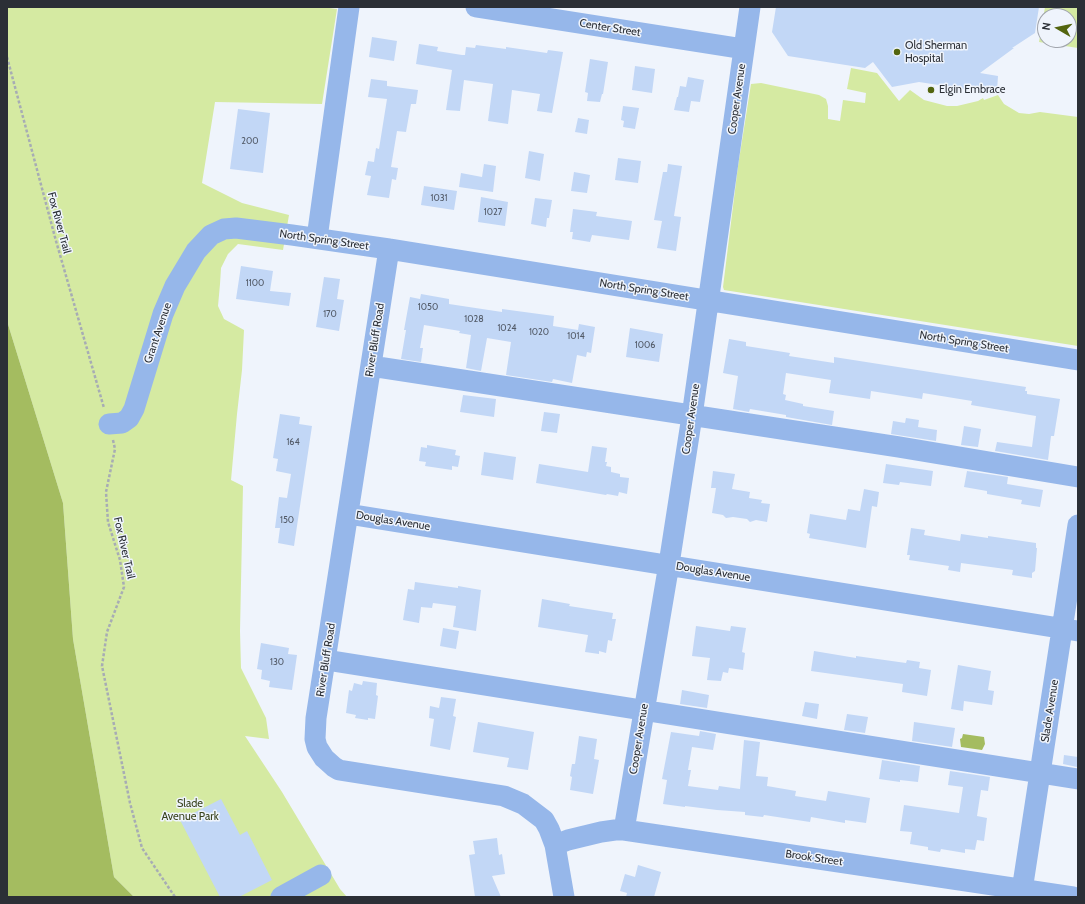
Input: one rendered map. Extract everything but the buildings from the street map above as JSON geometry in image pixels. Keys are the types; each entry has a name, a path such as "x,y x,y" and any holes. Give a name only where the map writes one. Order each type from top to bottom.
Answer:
{"street":[{"path":"317,238 350,7"},
{"name":"Center Street","path":"476,7 744,49"},
{"name":"Cooper Avenue","path":"624,830 669,564 692,416 750,7"},
{"name":"North Spring Street","path":"211,235 224,229 236,228 317,238 1078,360"},
{"name":"Grant Avenue","path":"109,424 122,423 129,418 134,409 163,314 175,286 196,251 211,235"},
{"name":"River Bluff Road","path":"389,249 316,718 315,739 317,747 329,764 339,770 504,796 523,804 544,820 549,829 556,846 564,897"},
{"path":"371,366 891,446 1078,477"},
{"name":"Douglas Avenue","path":"348,514 1071,629"},
{"name":"Slade Avenue","path":"1021,893 1040,773 1071,629 1078,526"},
{"path":"326,660 644,709 1078,779"},
{"name":"Brook Street","path":"556,846 568,840 601,832 624,830 1021,893 1073,897"},
{"path":"281,897 321,875"}],"path":[{"name":"Fox River Trail","path":"7,57 56,241 115,449 106,492 108,522 120,560 124,587 107,632 102,666 130,803 142,848 175,897"}],"green space":[{"name":"Slade Avenue Park","path":"7,7 322,7 337,9 322,104 215,102 202,183 242,203 289,215 283,250 238,244 228,254 221,268 218,306 224,319 244,330 242,370 231,480 243,486 240,631 241,668 266,718 269,739 245,736 282,792 340,889 347,897 134,897 114,877 73,639 63,503 7,321"},
{"path":"1045,7 1078,7 1078,48 1077,8"},
{"path":"851,68 877,73 899,101 910,90 924,100 947,106 957,106 978,101 983,98 984,100 998,95 1004,104 1019,113 1029,114 1040,112 1078,117 1078,346 724,290 723,287 738,166 751,84 761,83 819,95 826,99 828,106 828,119 840,121 843,100 865,103 866,93 847,89"}],"shaded area":[{"path":"7,321 63,503 73,639 114,877 134,897 7,897"},
{"path":"963,734 984,737 985,744 982,750 961,747 960,739 962,738"}],"place":[{"name":"Old Sherman Hospital","path":"897,52"},
{"name":"Elgin Embrace","path":"931,90"}]}
